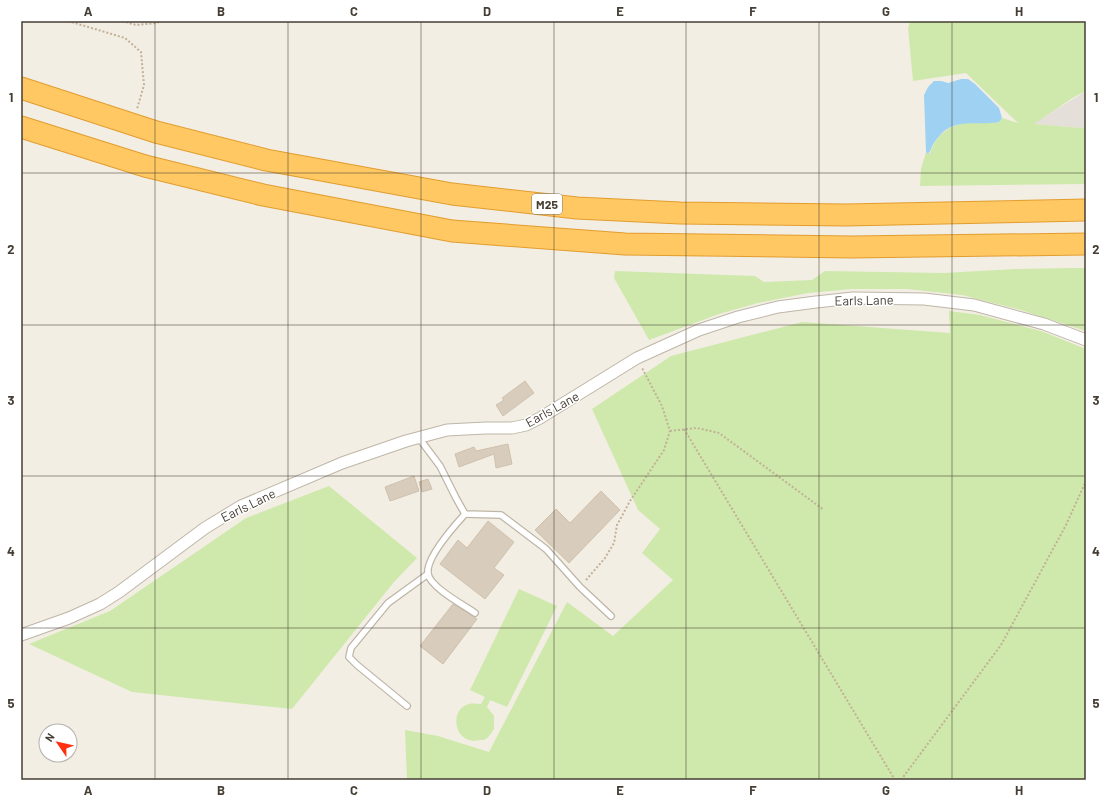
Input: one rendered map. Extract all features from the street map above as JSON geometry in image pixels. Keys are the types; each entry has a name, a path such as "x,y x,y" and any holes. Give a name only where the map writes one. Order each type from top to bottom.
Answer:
{"highway":[{"name":"M25","path":"21,88 156,132 274,161 452,194 577,208 680,214 846,215 1086,210"},
{"path":"21,127 145,166 263,195 452,231 624,244 852,247 1086,244"}],"street":[{"name":"Earls Lane","path":"21,635 69,618 100,604 119,592 205,528 241,506 342,463 419,437 447,430 512,428 526,425 540,418 637,358 699,330 738,317 778,307 853,298 924,299 974,305 1044,324 1086,340"}],"lane":[{"path":"419,437 440,466 465,514"},
{"path":"465,514 501,515 546,549 580,587 611,616"},
{"path":"465,514 445,537 429,565 428,574 440,589 475,613"},
{"path":"407,706 349,657 351,648 388,603 428,574"}],"path":[{"path":"68,21 125,38 141,52 144,85 132,124"},
{"path":"122,21 136,25 160,21"},
{"path":"580,587 606,558 614,543 617,525 630,501 664,450 670,431 662,406 637,358"},
{"path":"670,431 697,428 719,433 824,510"},
{"path":"684,429 895,780"},
{"path":"901,780 1001,645 1066,525 1086,481"}],"shaded area":[{"path":"1086,91 1086,127 1081,128 1033,124"}],"green space":[{"path":"910,21 1086,21 1086,91 1074,97 1034,124 1081,128 1086,127 1086,184 920,186 921,169 926,152 928,154 930,153 936,141 949,128 967,123 999,122 1002,118 1018,123 966,73 913,81 908,28"},
{"path":"1086,268 1086,331 1021,310 962,295 907,289 852,289 808,293 758,303 719,314 649,340 614,278 615,271 755,276 764,282 812,280 825,271 944,273 1015,269"},
{"path":"949,311 980,315 1041,331 1086,349 1086,780 407,780 405,730 438,736 489,752 567,602 613,636 673,580 642,553 660,529 638,510 592,409 671,356 802,322 950,333"},
{"path":"329,486 417,558 394,582 292,709 132,692 29,644 110,611 246,518"},
{"path":"519,589 557,606 507,707 490,700 487,707 494,716 494,729 486,739 471,740 464,738 457,726 456,719 458,713 462,707 469,704 481,704 485,697 470,690"}],"water":[{"path":"961,79 968,79 975,84 999,108 1002,118 999,122 969,123 948,128 933,144 928,154 926,152 924,95 928,87 934,81 948,83"}],"building":[{"path":"525,381 534,393 503,416 496,405 504,400 502,398"},
{"path":"508,444 512,464 496,468 494,454 459,467 455,454 474,447 476,451"},
{"path":"414,476 419,491 390,501 385,487"},
{"path":"428,479 432,489 422,492 419,482"},
{"path":"601,491 620,510 569,563 535,530 556,509 570,523"},
{"path":"488,521 514,542 494,568 504,575 485,599 440,564 458,540 467,548"},
{"path":"453,604 477,619 443,664 420,646"}]}
